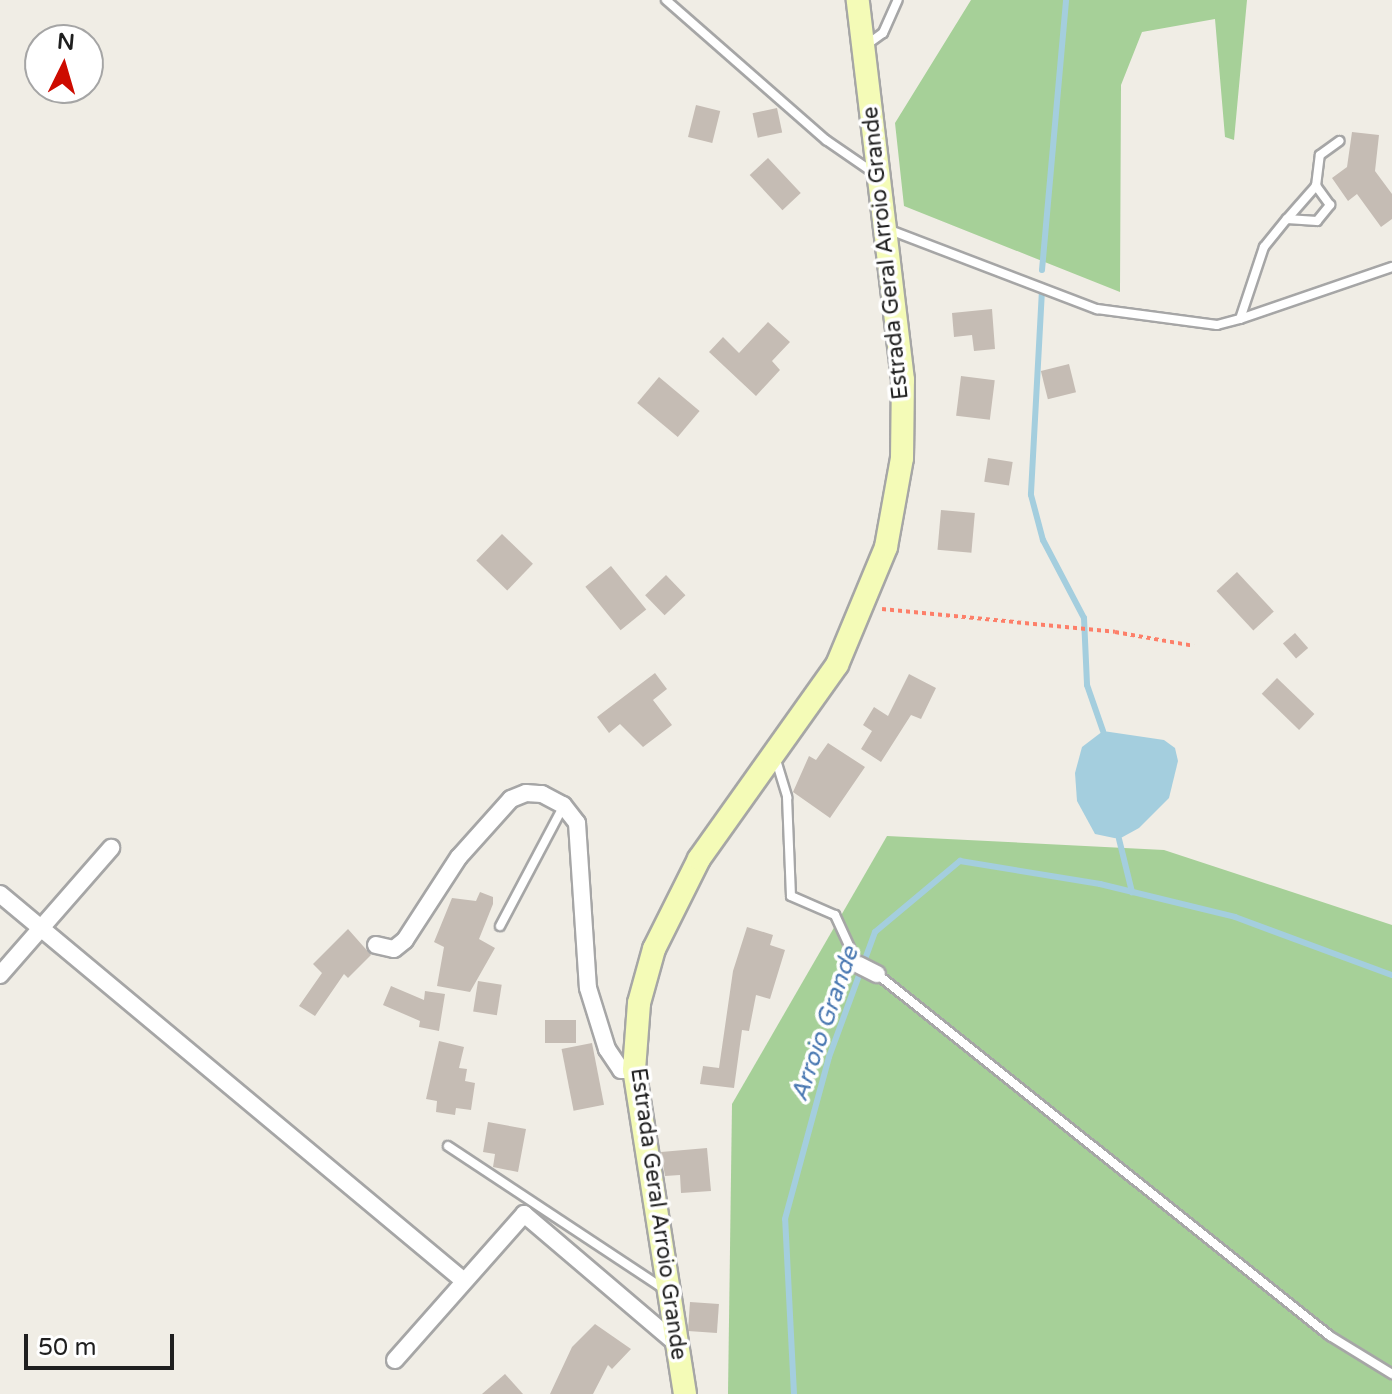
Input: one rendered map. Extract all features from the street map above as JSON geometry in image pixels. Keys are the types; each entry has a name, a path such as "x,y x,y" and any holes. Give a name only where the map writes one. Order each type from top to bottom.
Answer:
{"main road":[{"name":"Estrada Geral Arroio Grande","path":"685,1394 634,1070 639,1003 654,949 699,859 837,665 864,608 886,547 902,458 903,380 858,0"}],"street":[{"path":"376,945 394,949 405,940 459,857 511,799 526,793 542,794 563,805 579,834 588,988 598,1028 621,1070 634,1070"},
{"path":"0,975 111,848"},
{"path":"0,894 464,1281"},
{"path":"859,965 877,974"},
{"path":"395,1360 524,1214 677,1344"}],"lane":[{"path":"666,0 826,140 879,176"},
{"path":"863,47 883,33 898,0"},
{"path":"1240,319 1264,247 1316,186 1320,155 1339,141"},
{"path":"1287,219 1317,221 1330,205 1316,186"},
{"path":"885,228 1097,309 1217,325 1392,267"},
{"path":"774,755 787,797 791,896 835,915 859,965"},
{"path":"500,926 563,805"},
{"path":"877,974 1330,1336 1392,1374"},
{"path":"448,1146 668,1292"}],"path":[{"path":"864,608 1115,632 1194,646"}],"green space":[{"path":"971,0 1247,0 1234,140 1225,137 1215,19 1142,32 1121,85 1120,292 904,206 895,123"},
{"path":"887,836 1164,850 1392,925 1392,1394 728,1394 732,1104"}],"water":[{"path":"1103,731 1164,740 1175,748 1178,761 1169,798 1139,828 1119,839 1095,834 1077,801 1075,773 1082,747"}],"building":[{"path":"696,105 720,111 712,143 688,137"},
{"path":"777,108 782,132 758,138 753,113"},
{"path":"1352,132 1379,135 1375,171 1392,194 1392,219 1381,227 1357,194 1348,201 1332,178 1347,167"},
{"path":"768,158 801,193 782,210 750,175"},
{"path":"992,309 995,349 974,351 972,335 954,337 952,313"},
{"path":"768,322 790,342 772,361 780,370 756,396 709,352 723,337 739,353"},
{"path":"1069,364 1076,392 1048,399 1041,371"},
{"path":"961,376 995,380 990,420 956,416"},
{"path":"659,377 700,411 678,437 637,403"},
{"path":"988,458 1013,462 1009,486 984,482"},
{"path":"941,510 975,513 971,553 938,550"},
{"path":"502,534 533,564 507,590 476,561"},
{"path":"611,566 646,610 621,630 585,587"},
{"path":"1237,572 1274,611 1253,631 1217,591"},
{"path":"666,575 685,595 665,615 645,595"},
{"path":"1295,633 1308,648 1296,659 1283,643"},
{"path":"655,673 667,689 653,700 672,725 643,747 620,724 609,733 597,717"},
{"path":"909,674 936,688 921,719 911,715 881,762 861,749 872,731 863,725 874,707 888,716"},
{"path":"1277,678 1314,714 1299,730 1262,694"},
{"path":"828,743 865,767 830,818 793,792 809,756 816,760"},
{"path":"480,892 493,897 493,904 479,939 495,948 470,992 437,986 444,947 434,942 452,898 476,901"},
{"path":"747,927 773,935 770,945 785,950 770,999 756,995 749,1031 742,1030 734,1088 700,1084 703,1066 719,1068 733,971"},
{"path":"348,929 371,955 348,978 344,974 315,1016 299,1006 322,973 313,964"},
{"path":"478,981 502,985 497,1015 473,1012"},
{"path":"391,986 424,1000 425,991 445,994 439,1031 419,1027 420,1021 383,1005"},
{"path":"545,1020 576,1020 576,1043 545,1043"},
{"path":"439,1041 464,1047 459,1068 467,1069 465,1081 475,1083 471,1110 456,1108 455,1115 436,1112 437,1101 426,1099"},
{"path":"592,1043 604,1105 574,1111 562,1049"},
{"path":"488,1122 526,1129 518,1172 493,1167 495,1154 483,1152"},
{"path":"707,1148 711,1191 681,1193 680,1175 665,1176 661,1152"},
{"path":"690,1302 719,1304 717,1333 688,1331"},
{"path":"595,1324 631,1349 612,1369 608,1365 593,1394 550,1394 572,1347"},
{"path":"505,1374 523,1394 482,1394"}],"waterway":[{"path":"1042,270 1066,0"},
{"path":"1042,290 1031,495 1043,540 1084,618 1087,685 1103,731"},
{"path":"1119,839 1132,892"},
{"name":"Arroio Grande","path":"794,1394 785,1219 829,1057 875,932 960,861 1100,884 1235,917 1392,975"}]}
